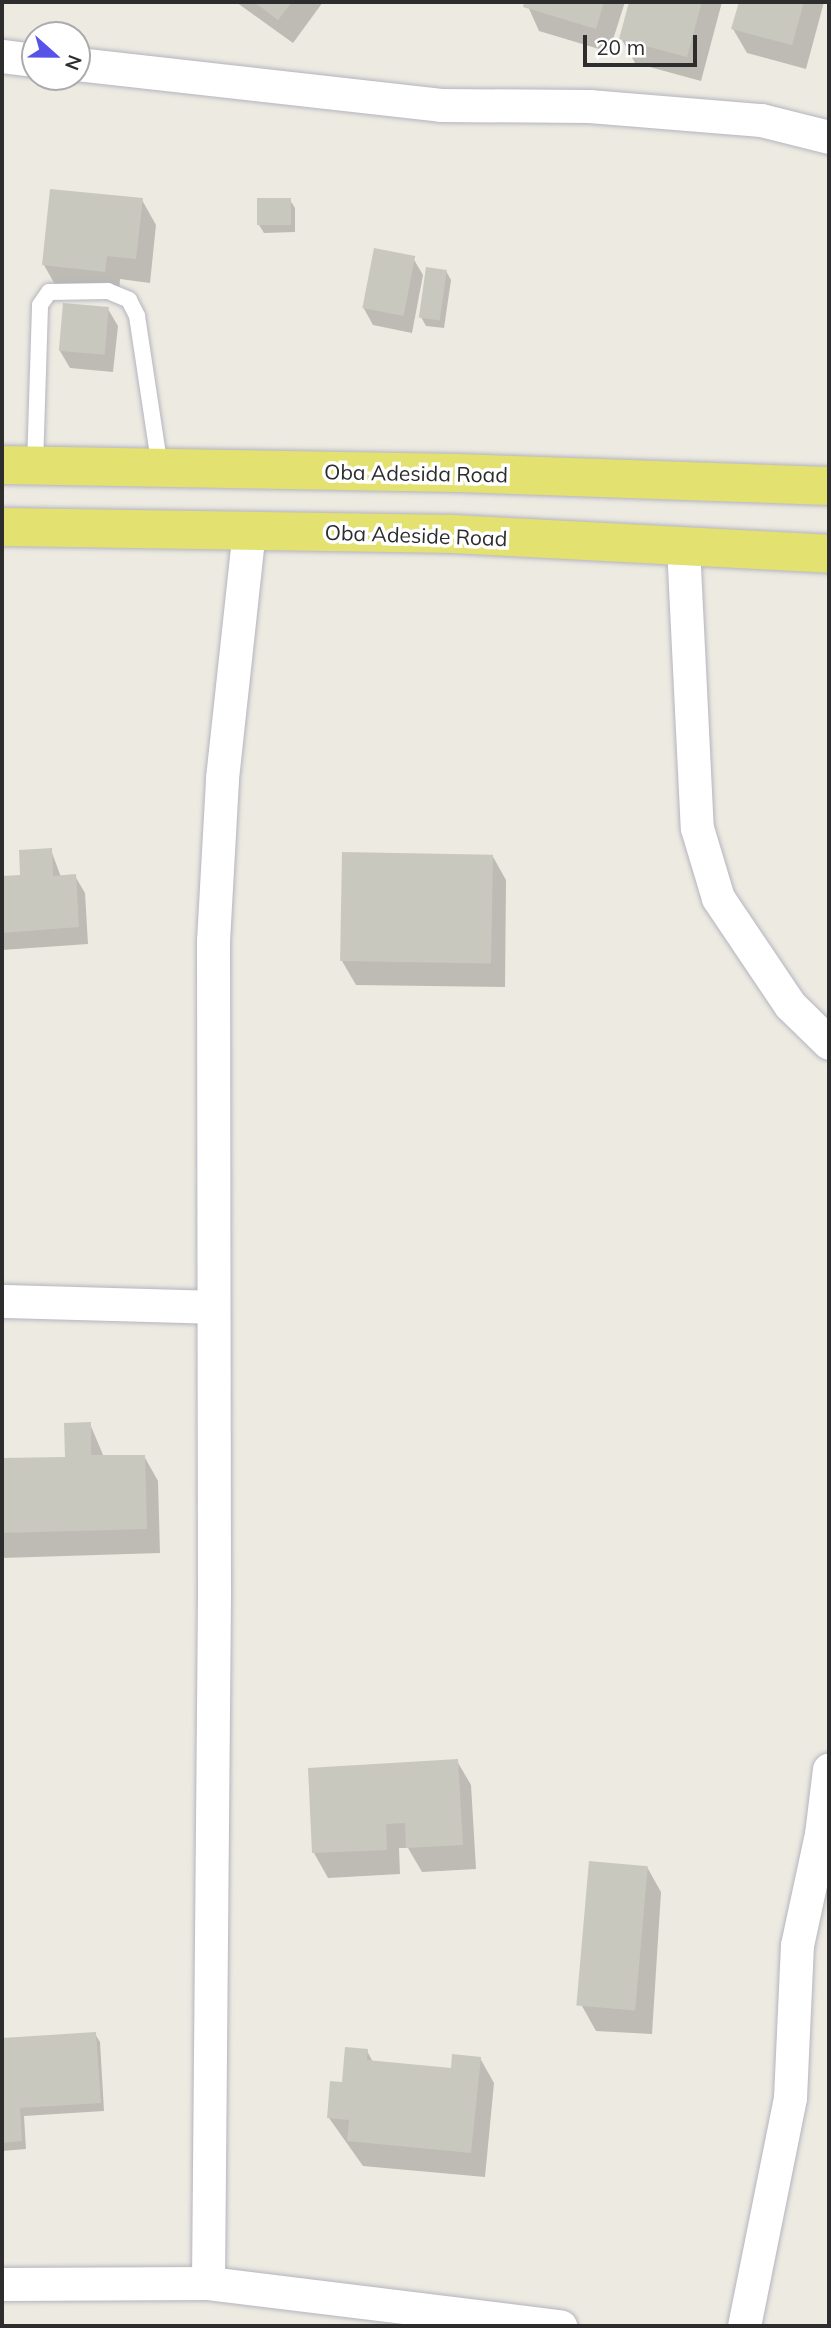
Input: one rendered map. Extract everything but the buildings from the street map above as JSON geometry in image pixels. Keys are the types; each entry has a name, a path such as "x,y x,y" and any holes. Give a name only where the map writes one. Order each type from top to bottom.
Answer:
{"main road":[{"name":"Oba Adesida Road","path":"18,466 829,486"},
{"name":"Oba Adeside Road","path":"2,527 452,534 829,554"}],"street":[{"path":"2,56 21,58"},
{"path":"91,66 441,104 589,106 761,120 829,137"},
{"path":"208,2283 214,1603 211,1307 213,941 222,778 249,531"},
{"path":"683,546 697,828 718,898 790,1006 829,1043"},
{"path":"2,1301 211,1307"},
{"path":"744,2326 750,2315 790,2098 797,1945 821,1834 829,1769"},
{"path":"2,2284 208,2283 560,2326"}],"lane":[{"path":"18,466 40,305 49,292 108,291 130,300 137,316 160,468"}]}
